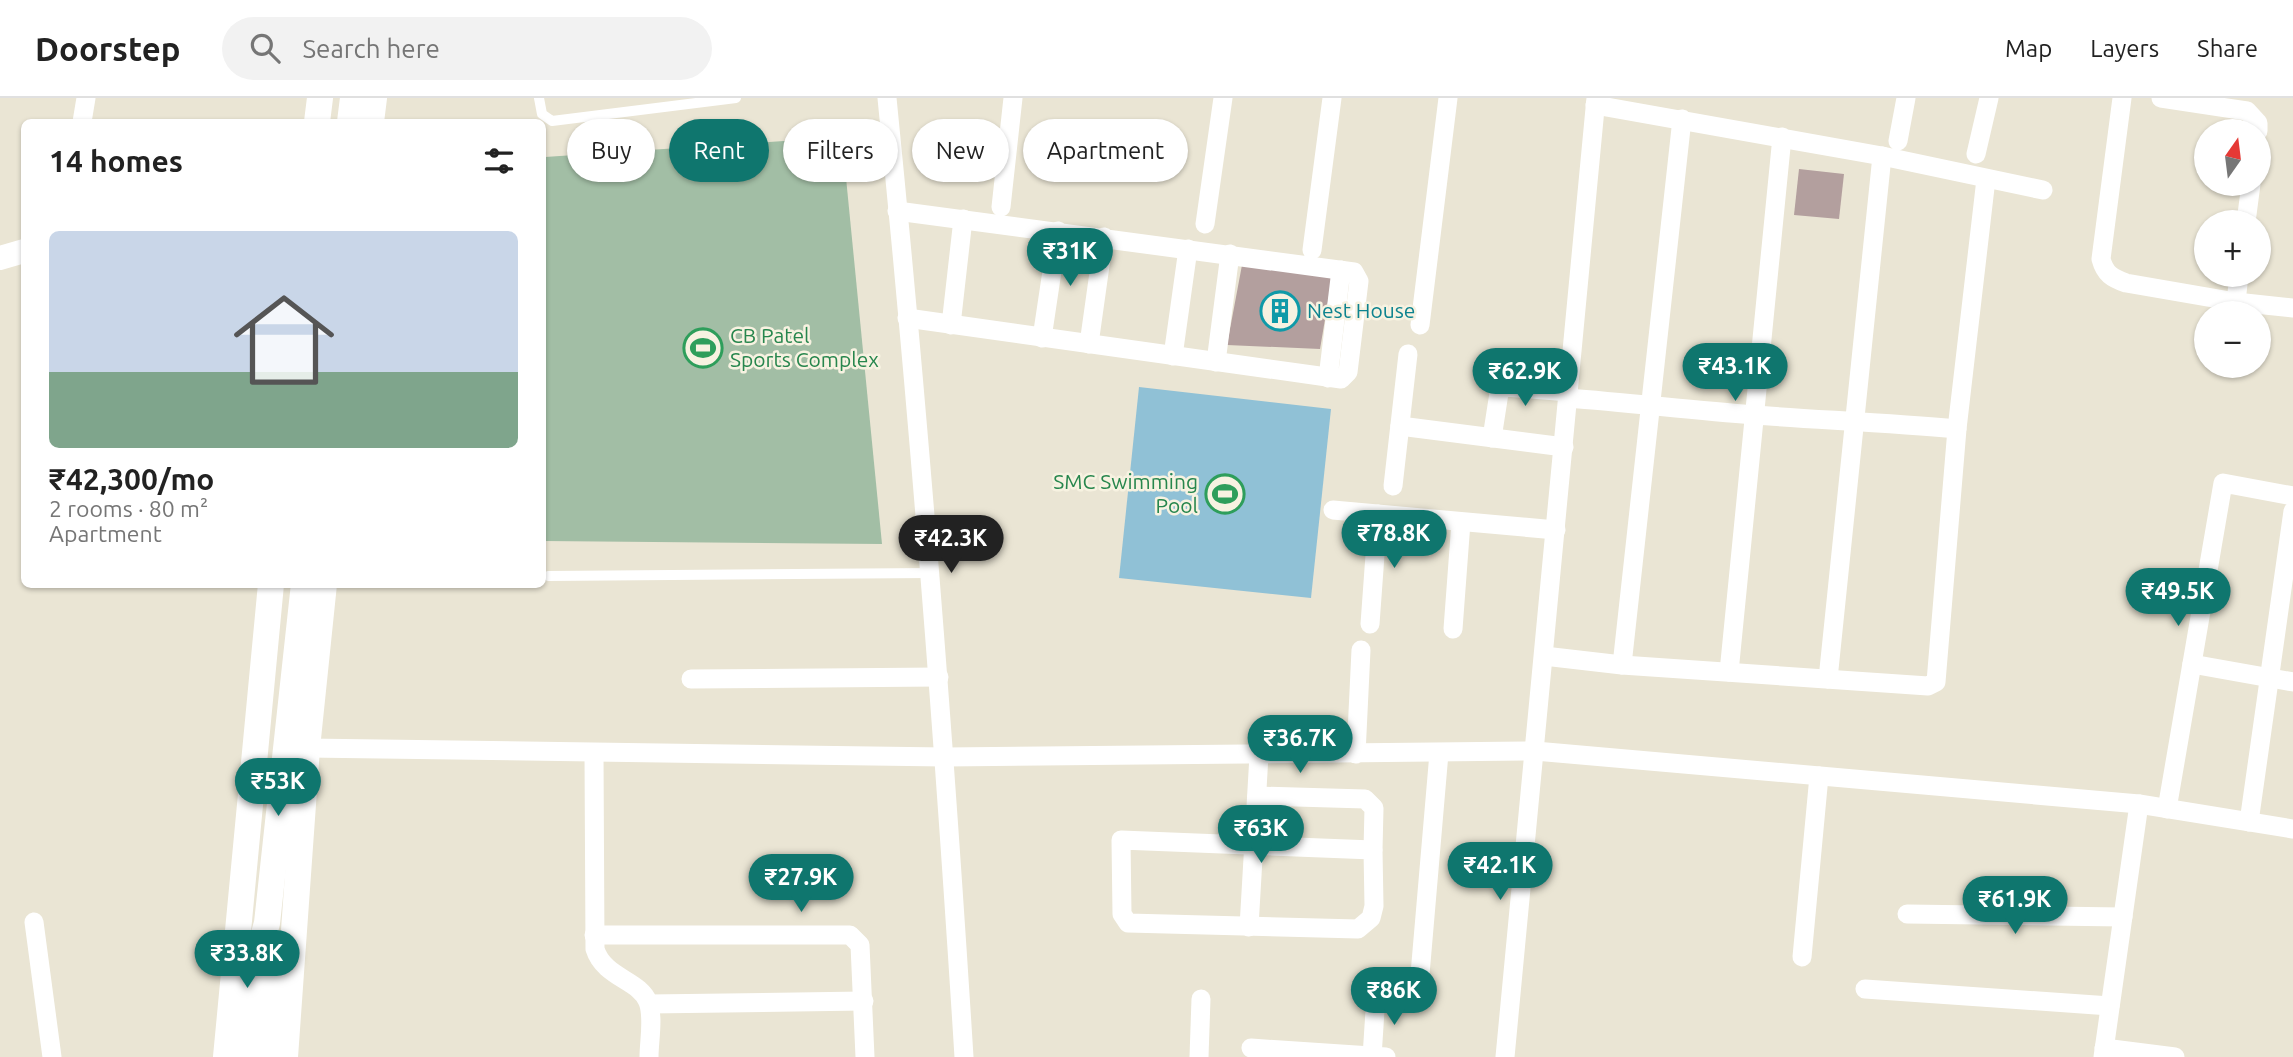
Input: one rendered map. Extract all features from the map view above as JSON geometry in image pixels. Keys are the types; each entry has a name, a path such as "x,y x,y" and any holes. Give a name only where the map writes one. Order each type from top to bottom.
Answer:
{"main road":[{"path":"317,119 320,98"},
{"path":"350,119 353,98"},
{"path":"371,119 374,98"},
{"path":"226,1057 271,588"},
{"path":"247,1057 255,966 267,923 304,588"},
{"path":"285,1057 307,748 324,588"},
{"path":"266,1057 272,964 267,923"}],"street":[{"path":"82,119 86,98"},
{"path":"887,98 931,573 964,1057"},
{"path":"1001,206 1013,98"},
{"path":"1205,224 1223,98"},
{"path":"1312,250 1332,98"},
{"path":"1420,325 1448,98"},
{"path":"1898,141 1906,98"},
{"path":"1976,154 1989,98"},
{"path":"2122,98 2101,259 2105,271 2113,279 2126,283 2230,301"},
{"path":"2161,98 2246,111 2254,119"},
{"path":"1505,1057 1595,101 2043,190"},
{"path":"1622,665 1682,119"},
{"path":"1729,672 1782,137"},
{"path":"1828,679 1882,156"},
{"path":"1544,656 1622,665 1928,686 1936,682 1957,429 1986,178"},
{"path":"897,211 1342,270 1354,272 1359,281 1348,372 1341,379 907,318"},
{"path":"951,325 963,219"},
{"path":"1042,338 1058,231"},
{"path":"1089,344 1104,237"},
{"path":"1173,356 1188,249"},
{"path":"0,258 21,252"},
{"path":"1216,362 1230,254"},
{"path":"2271,306 2293,308"},
{"path":"1393,486 1408,354"},
{"path":"1492,438 1499,393 1505,387 1754,415 1957,429"},
{"path":"1400,426 1564,447"},
{"path":"2167,808 2223,483 2293,495"},
{"path":"1333,510 1556,530"},
{"path":"2249,822 2293,511"},
{"path":"1370,624 1378,514"},
{"path":"1453,629 1461,522"},
{"path":"1356,754 1361,650"},
{"path":"2192,664 2293,682"},
{"path":"691,679 939,677"},
{"path":"307,748 945,757 1535,751 2139,804 2293,829"},
{"path":"594,753 594,935 598,959 640,992 649,1004 649,1057"},
{"path":"1419,985 1439,753"},
{"path":"1249,927 1259,755"},
{"path":"1802,957 1819,776"},
{"path":"1257,796 1365,799 1374,808 1374,906 1371,918 1358,929 1128,923 1122,914 1121,840 1373,850"},
{"path":"2139,804 2104,1053 2175,1057"},
{"path":"1907,914 2123,917"},
{"path":"34,922 52,1057"},
{"path":"594,935 850,935 860,945 865,1057"},
{"path":"1865,989 2110,1006"},
{"path":"1372,1057 1376,995"},
{"path":"1199,1057 1201,999"},
{"path":"649,1004 864,1001"},
{"path":"1251,1048 1386,1057"}],"lane":[{"path":"540,98 542,114 552,121 736,98"},
{"path":"548,576 931,573"}],"green space":[{"name":"CB Patel Sports Complex","path":"783,141 783,182 846,182 882,544 546,541 546,157 567,156 567,182 655,182 655,150 669,149 669,182 769,182 769,142"}],"water":[{"name":"SMC Swimming Pool","path":"1139,387 1331,409 1311,598 1119,578"}],"building":[{"path":"1799,169 1844,174 1839,219 1794,215"},
{"name":"Nest House","path":"1242,265 1332,278 1320,349 1227,345"}],"place":[{"name":"Nest House","path":"1280,311"},
{"name":"CB Patel Sports Complex","path":"703,348"},
{"name":"SMC Swimming Pool","path":"1225,494"}]}
